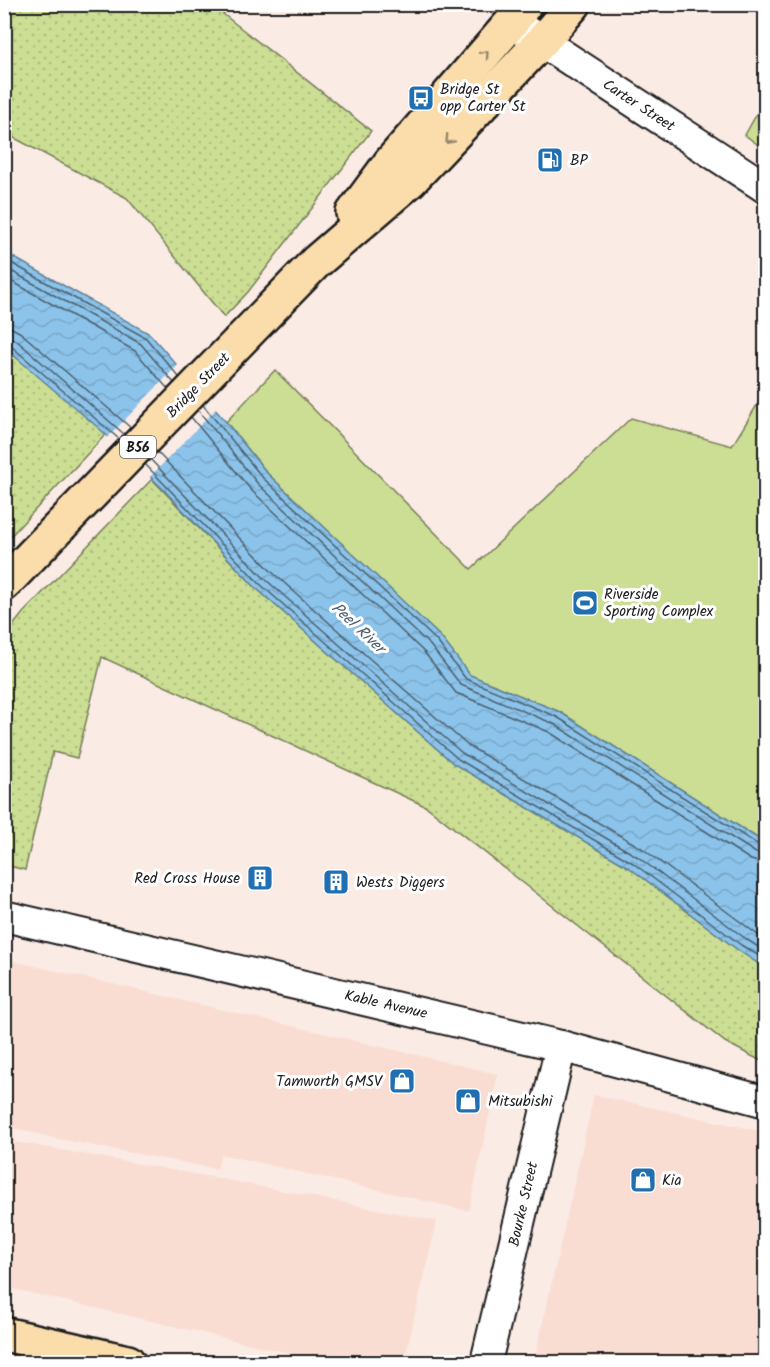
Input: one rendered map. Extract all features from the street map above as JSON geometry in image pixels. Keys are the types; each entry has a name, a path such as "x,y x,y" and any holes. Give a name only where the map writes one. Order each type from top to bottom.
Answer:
{"main road":[{"name":"Bridge Street","path":"316,262 411,180 542,42 574,4"},
{"name":"Bridge Street","path":"6,582 316,262 390,164 519,13"},
{"path":"4,1334 128,1362"},
{"path":"4,1351 54,1362"}],"street":[{"name":"Carter Street","path":"519,13 542,42 765,188"},
{"name":"Kable Avenue","path":"4,916 561,1046 765,1102"},
{"name":"Bourke Street","path":"486,1362 561,1046"}],"shaded area":[{"path":"5,959 498,1074 469,1211 221,1154 217,1169 58,1139 5,1126"},
{"path":"594,1095 765,1132 765,1362 534,1362"},
{"path":"5,1140 437,1221 404,1362 328,1362 5,1287"}],"green space":[{"path":"4,5 231,5 223,14 371,131 248,292 224,317 127,198 5,133"},
{"path":"765,99 765,150 745,135"},
{"path":"4,324 121,418 5,542 4,542"},
{"name":"Riverside Sporting Complex","path":"275,370 471,569 631,418 732,446 765,392 765,843 560,712 470,675 440,637 268,474 226,422"},
{"path":"152,479 256,588 454,764 630,868 765,968 765,1063 725,1042 427,807 102,657 77,758 53,752 25,870 5,865 4,637 23,613"}],"water":[{"name":"Peel River","path":"4,252 150,334 268,474 441,637 470,675 560,712 765,843 765,968 630,868 454,764 256,588 162,488 102,431 5,348"}],"pier":[{"path":"179,364 217,408 148,479 106,439"}],"place":[{"name":"Bridge St opp Carter St","path":"421,98"},
{"name":"BP","path":"550,160"},
{"name":"Riverside Sporting Complex","path":"585,603"},
{"name":"Red Cross House","path":"260,878"},
{"name":"Wests Diggers","path":"336,882"},
{"name":"Tamworth GMSV","path":"402,1081"},
{"name":"Mitsubishi","path":"468,1101"},
{"name":"Kia","path":"643,1180"}]}
